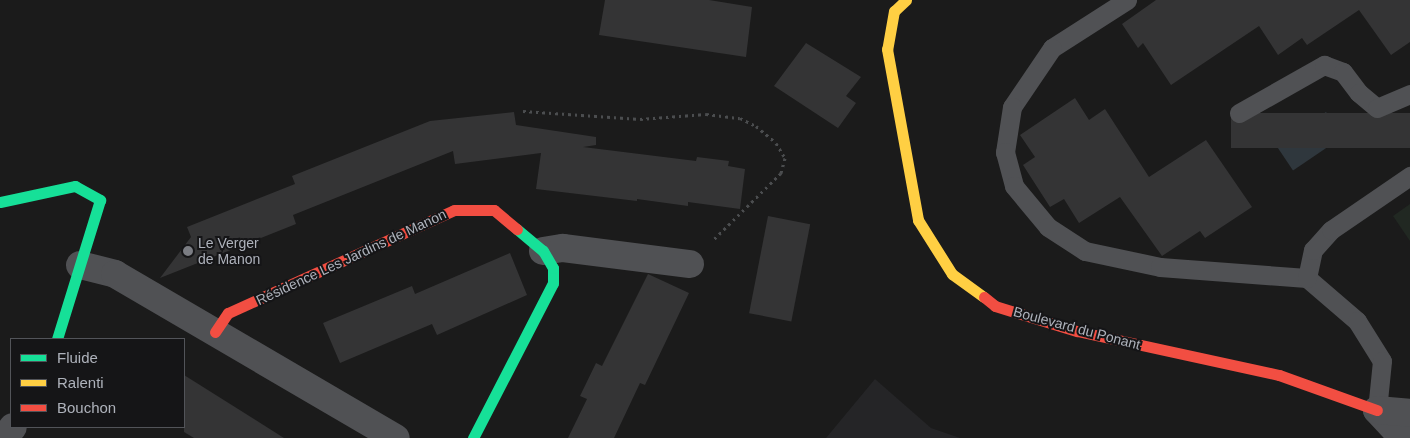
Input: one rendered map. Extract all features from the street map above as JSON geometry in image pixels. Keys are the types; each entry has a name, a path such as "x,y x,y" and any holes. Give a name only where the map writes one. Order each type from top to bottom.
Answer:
{"street":[{"name":"Boulevard du Ponant","path":"906,0 894,11 887,49 918,220 952,274 995,306 1078,331 1279,375 1377,410 1410,413"},
{"path":"0,202 75,186 100,200 57,338"},
{"name":"Résidence Les Jardins de Manon","path":"215,332 228,313 454,210 494,210 543,251 552,268 553,283 473,438"},
{"path":"543,251 563,248 690,264"},
{"path":"80,265 115,274 396,438"},
{"name":"Boulevard du Ponant","path":"1377,410 1403,438"},
{"path":"4,438 13,428"}],"lane":[{"path":"1127,0 1052,48 1012,107 1005,152 1014,186 1048,227 1085,251 1160,267 1306,278 1357,321 1382,361 1377,410"},
{"path":"1239,113 1324,65 1343,72 1359,93 1377,108 1410,94"},
{"path":"1306,278 1314,250 1331,230 1410,176"}],"path":[{"path":"523,111 640,119 706,114 740,118 756,126 776,143 785,158 781,173 744,206 690,264"}],"shaded area":[{"path":"1326,112 1343,137 1293,170 1276,146"},
{"path":"1410,204 1410,241 1393,216"},
{"path":"875,379 931,428 960,438 826,438"}],"building":[{"path":"605,0 709,0 752,7 746,57 599,35"},
{"path":"1156,0 1410,0 1410,42 1391,55 1359,10 1307,45 1302,38 1278,55 1259,26 1171,85 1143,43 1138,48 1122,24"},
{"path":"806,43 861,77 846,96 856,103 838,128 774,86"},
{"path":"1075,98 1089,120 1105,109 1149,177 1206,140 1252,207 1205,238 1200,231 1162,256 1120,197 1079,223 1064,199 1050,207 1023,165 1035,157 1020,135"},
{"path":"514,112 516,125 596,137 596,145 583,147 696,161 697,157 729,161 728,166 745,169 740,209 688,202 688,206 637,199 637,201 536,189 541,153 455,164 453,151 293,215 296,224 160,278 191,237 187,227 295,184 292,176 430,121"},
{"path":"1231,113 1410,113 1410,148 1231,148"},
{"path":"768,216 810,224 791,321 749,313"},
{"path":"510,253 527,295 437,335 432,324 340,363 323,323 412,286 415,294"},
{"path":"648,274 689,293 645,385 640,383 614,438 568,438 587,399 580,396 596,363 602,366"},
{"path":"185,376 284,438 194,438 184,432"}],"traffic: fast":[{"path":"0,202 75,186 100,200 57,338"},
{"path":"473,438 553,283 553,268 543,251 517,229"}],"traffic: slow":[{"path":"906,0 894,11 887,49 918,220 952,274 984,297"}],"traffic: jam":[{"path":"215,332 228,313 454,210 494,210 517,229"},
{"path":"984,297 995,306 1077,331 1279,375 1377,410"}],"place":[{"name":"Le Verger de Manon","path":"188,251"}]}
